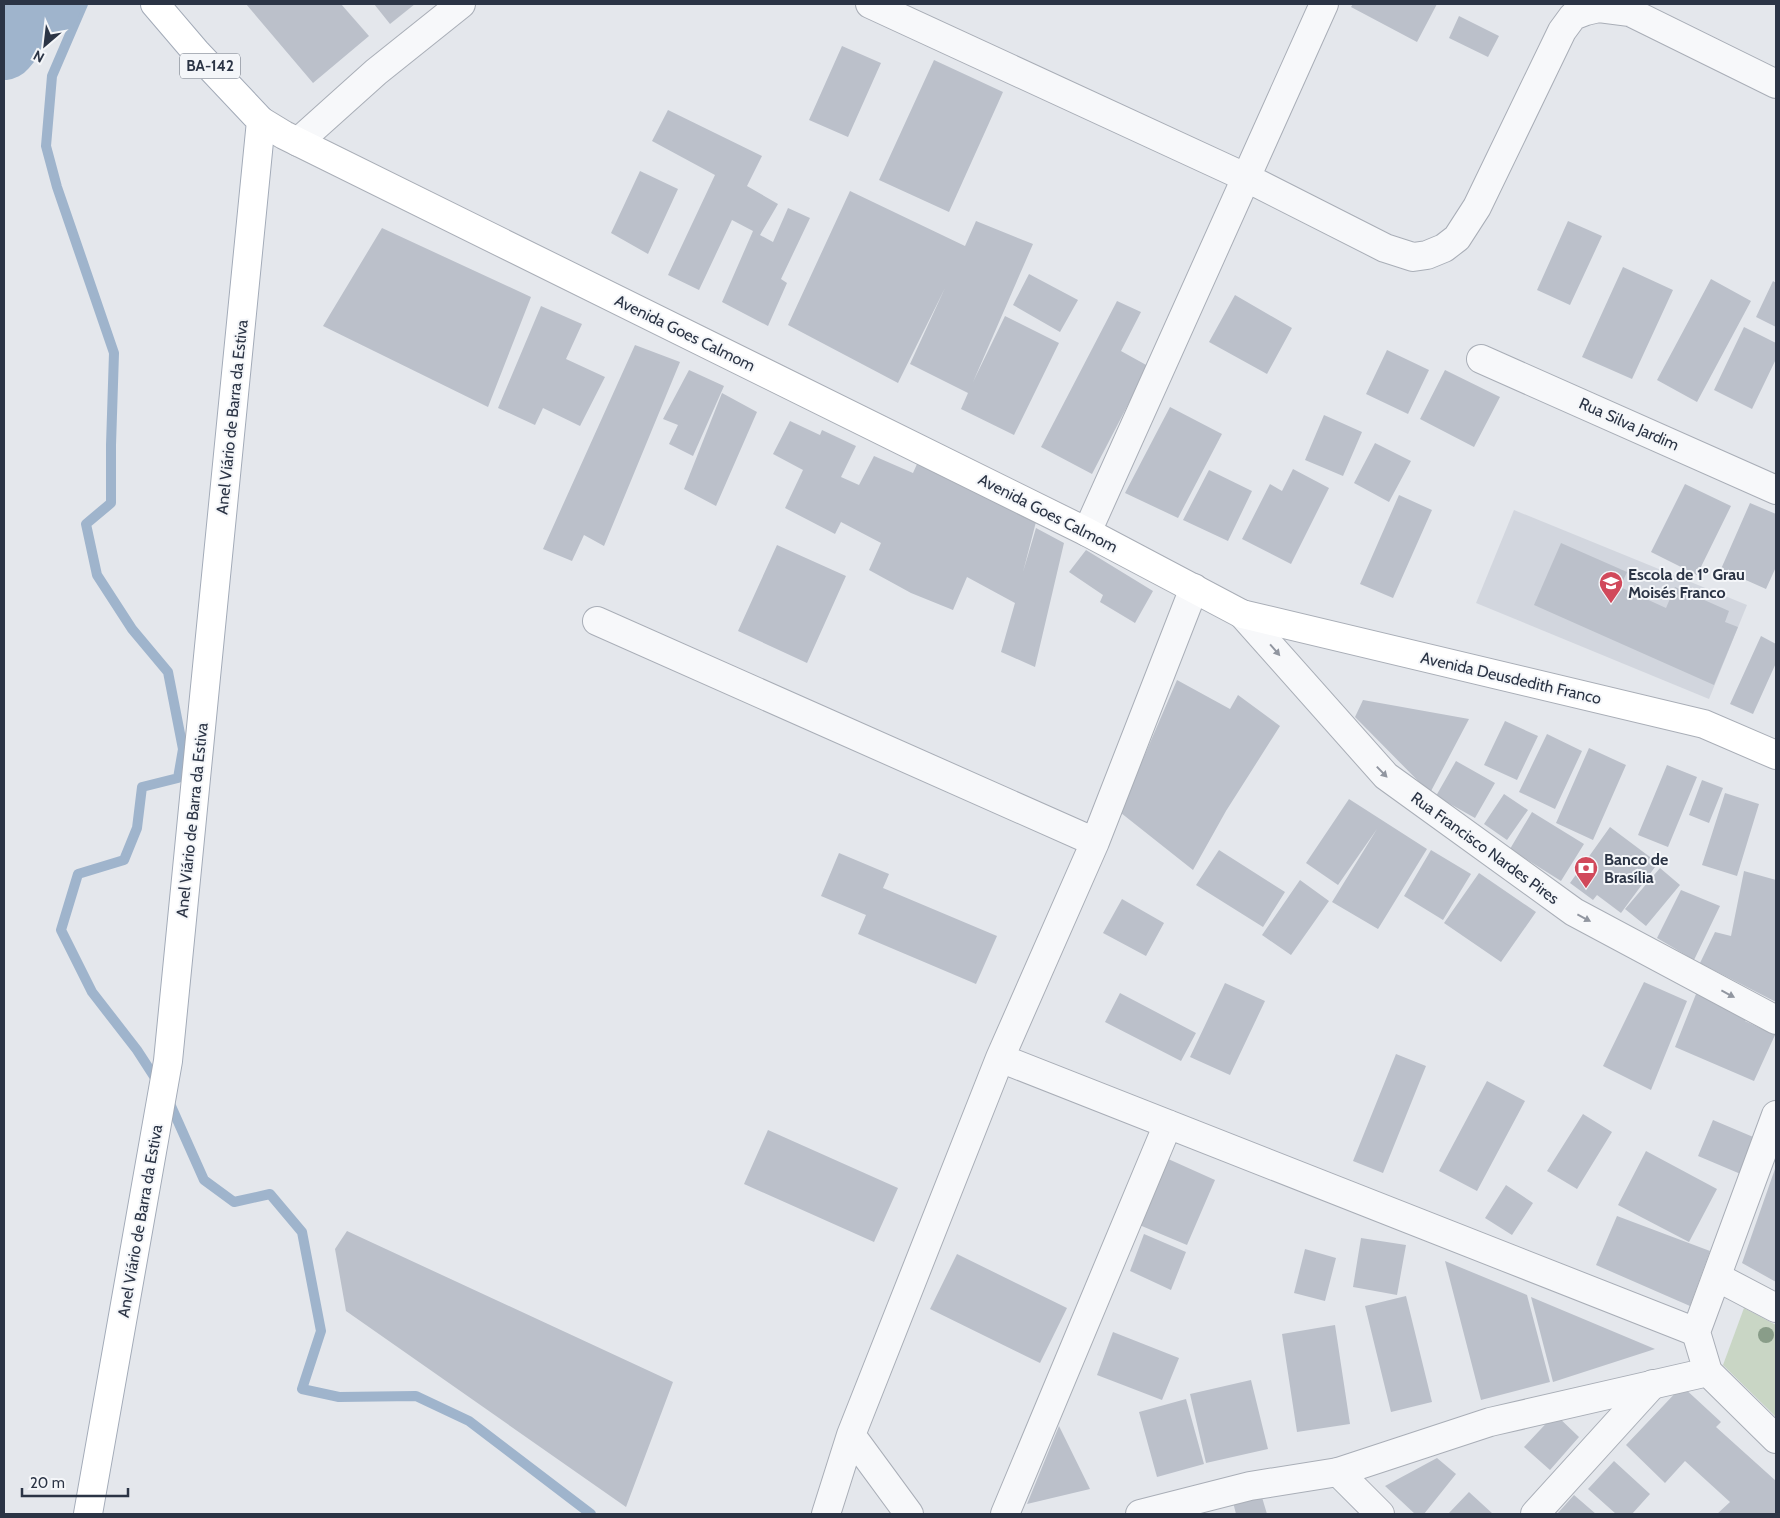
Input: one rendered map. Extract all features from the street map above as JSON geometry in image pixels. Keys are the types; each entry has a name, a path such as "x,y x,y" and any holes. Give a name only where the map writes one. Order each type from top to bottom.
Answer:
{"main road":[{"name":"Avenida Goes Calmom","path":"158,7 196,52 262,121 298,142 1087,532 1242,614"},
{"name":"Anel Viário de Barra da Estiva","path":"88,1514 168,1061 262,121"},
{"name":"Avenida Deusdedith Franco","path":"1242,614 1704,724 1776,755"}],"street":[{"path":"298,142 376,72 461,4"},
{"path":"870,4 1245,177 1384,248 1413,257 1427,255 1444,248 1457,238 1477,207 1562,31 1573,16 1599,8 1630,12 1776,84"},
{"path":"1087,532 1324,4"},
{"name":"Rua Silva Jardim","path":"1481,359 1776,490"},
{"path":"826,1514 851,1435 1000,1058 1095,842 1194,588"},
{"name":"Rua Francisco Nardes Pires","path":"1242,614 1386,776 1574,912 1776,1020"},
{"path":"597,621 1095,842"},
{"path":"1000,1058 1696,1332"},
{"path":"1776,1115 1696,1332 1708,1372 1776,1439"},
{"path":"1005,1514 1168,1124"},
{"path":"1717,1277 1776,1308"},
{"path":"1140,1514 1250,1486 1338,1472 1490,1422 1708,1372"},
{"path":"1535,1514 1653,1384"},
{"path":"851,1435 909,1514"},
{"path":"1338,1472 1380,1514"}],"shaded area":[{"name":"Escola de 1º Grau Moisés Franco","path":"1514,510 1747,605 1709,699 1476,603"}],"green space":[{"path":"1744,1308 1776,1325 1776,1417 1723,1365"}],"building":[{"path":"246,4 341,4 369,36 313,83"},
{"path":"374,4 415,4 390,24"},
{"path":"1353,4 1437,4 1417,42 1351,7"},
{"path":"1459,16 1499,36 1488,57 1449,38"},
{"path":"842,46 881,63 848,137 809,120"},
{"path":"934,60 1003,92 949,212 879,180"},
{"path":"668,110 762,156 747,186 778,204 760,235 773,242 788,208 810,218 781,279 787,283 768,326 722,302 753,231 732,220 699,290 668,275 715,175 652,141"},
{"path":"640,171 678,189 648,254 611,233"},
{"path":"850,191 965,246 976,221 1033,244 973,382 1005,316 1059,343 1014,435 961,409 968,393 910,364 945,288 898,383 788,325"},
{"path":"1568,221 1602,236 1570,305 1537,290"},
{"path":"382,228 531,297 488,407 323,326"},
{"path":"1623,267 1673,290 1632,379 1582,357"},
{"path":"1029,274 1078,300 1060,332 1013,305"},
{"path":"1711,279 1751,301 1697,402 1657,380"},
{"path":"1773,281 1776,283 1776,327 1756,317"},
{"path":"1235,295 1292,328 1267,374 1209,342"},
{"path":"1117,301 1141,312 1121,351 1148,366 1092,474 1041,447"},
{"path":"541,306 582,324 566,359 605,377 580,426 543,408 535,425 498,408"},
{"path":"1744,327 1776,343 1776,359 1752,409 1714,390"},
{"path":"635,345 680,362 604,546 584,535 572,561 543,549"},
{"path":"1387,350 1429,370 1408,414 1366,394"},
{"path":"689,370 724,386 693,456 669,444 678,425 663,419"},
{"path":"1445,370 1500,397 1474,447 1420,419"},
{"path":"722,393 757,412 716,506 684,489"},
{"path":"1170,407 1222,434 1178,518 1125,493"},
{"path":"1324,415 1362,432 1343,476 1305,460"},
{"path":"790,421 820,435 822,430 856,446 841,477 859,485 874,456 913,473 917,464 1037,518 1023,572 1036,528 1064,543 1035,667 1001,652 1015,603 967,577 953,610 911,593 869,570 881,543 841,522 835,534 785,508 803,470 773,454"},
{"path":"1375,443 1411,461 1389,502 1354,483"},
{"path":"1293,469 1329,488 1291,564 1242,539 1270,484 1282,491"},
{"path":"1209,470 1252,491 1228,541 1183,520"},
{"path":"1685,484 1731,506 1697,575 1651,552"},
{"path":"1399,495 1432,510 1393,598 1360,584"},
{"path":"1750,503 1776,514 1776,567 1766,589 1721,569"},
{"path":"1561,543 1627,572 1620,587 1666,608 1675,587 1729,611 1725,622 1738,627 1714,685 1534,605"},
{"path":"777,545 846,576 807,663 738,631"},
{"path":"1086,550 1153,591 1135,623 1100,602 1103,595 1069,572"},
{"path":"1761,636 1776,644 1776,663 1753,714 1730,704"},
{"path":"1177,680 1230,709 1238,695 1280,726 1226,811 1193,870 1116,809 1143,759"},
{"path":"1363,700 1469,719 1430,793 1355,717"},
{"path":"1505,721 1538,736 1517,780 1484,765"},
{"path":"1547,734 1582,751 1555,809 1519,792"},
{"path":"1589,748 1626,765 1593,840 1556,823"},
{"path":"1456,761 1495,783 1475,818 1436,796"},
{"path":"1667,765 1697,777 1668,847 1638,835"},
{"path":"1702,780 1723,788 1709,823 1689,815"},
{"path":"1725,793 1759,804 1737,876 1702,865"},
{"path":"1504,794 1528,810 1507,840 1484,824"},
{"path":"1349,799 1427,849 1378,929 1332,902 1377,829 1338,885 1306,863"},
{"path":"1532,812 1584,844 1561,881 1510,849"},
{"path":"1610,827 1658,863 1621,913 1597,895 1593,900 1570,883"},
{"path":"1219,850 1285,892 1263,927 1196,885"},
{"path":"1431,850 1471,874 1443,920 1404,896"},
{"path":"839,853 889,874 883,888 997,936 976,984 858,934 866,915 821,896"},
{"path":"1660,868 1680,885 1646,926 1625,909"},
{"path":"1744,871 1776,880 1776,1002 1700,963 1715,932 1731,936"},
{"path":"1479,873 1536,912 1501,962 1444,923"},
{"path":"1300,880 1329,901 1291,955 1262,935"},
{"path":"1681,890 1720,906 1694,960 1657,938"},
{"path":"1122,899 1164,923 1146,956 1103,933"},
{"path":"1644,982 1687,1001 1651,1090 1603,1066"},
{"path":"1225,983 1265,1001 1230,1075 1190,1057"},
{"path":"1698,989 1749,1012 1745,1021 1775,1035 1754,1081 1675,1047"},
{"path":"1120,993 1196,1033 1181,1061 1105,1022"},
{"path":"1396,1054 1426,1066 1383,1173 1353,1161"},
{"path":"1487,1081 1525,1101 1477,1191 1439,1171"},
{"path":"1583,1114 1612,1132 1577,1189 1547,1171"},
{"path":"1713,1120 1758,1139 1743,1175 1698,1156"},
{"path":"768,1130 898,1188 874,1242 744,1184"},
{"path":"1646,1151 1717,1189 1689,1242 1618,1205"},
{"path":"1166,1158 1215,1180 1187,1245 1137,1224"},
{"path":"1776,1166 1776,1282 1742,1263"},
{"path":"1506,1185 1533,1203 1512,1235 1485,1218"},
{"path":"1617,1216 1710,1251 1690,1306 1596,1265"},
{"path":"347,1231 673,1382 626,1507 346,1311 335,1249"},
{"path":"1144,1234 1186,1252 1171,1290 1130,1271"},
{"path":"1361,1238 1406,1245 1397,1295 1353,1287"},
{"path":"1305,1249 1336,1258 1325,1301 1294,1293"},
{"path":"957,1254 1067,1308 1040,1363 930,1309"},
{"path":"1445,1261 1527,1295 1550,1382 1481,1400"},
{"path":"1406,1296 1432,1402 1391,1412 1365,1306"},
{"path":"1531,1297 1655,1349 1553,1382"},
{"path":"1335,1325 1350,1424 1297,1432 1282,1334"},
{"path":"1113,1332 1179,1358 1162,1400 1097,1375"},
{"path":"1251,1380 1268,1449 1206,1463 1190,1394"},
{"path":"1682,1386 1721,1422 1716,1427 1776,1481 1776,1514 1717,1514 1730,1502 1685,1461 1665,1483 1626,1445"},
{"path":"1186,1399 1204,1464 1157,1477 1139,1412"},
{"path":"1555,1414 1579,1437 1550,1470 1524,1447"},
{"path":"1059,1426 1090,1489 1027,1504"},
{"path":"1437,1458 1456,1474 1424,1514 1415,1514 1385,1486"},
{"path":"1614,1461 1650,1494 1632,1514 1616,1514 1588,1489"},
{"path":"1469,1492 1493,1514 1448,1514"},
{"path":"1261,1494 1267,1514 1236,1514 1233,1502"},
{"path":"1574,1495 1596,1514 1557,1514"}],"waterway":[{"path":"4,48 35,11 49,4"},
{"path":"83,4 52,76 46,146 57,187 114,353 111,503 86,524 97,575 132,629 168,672 183,749 178,778 142,787 137,828 124,860 78,874 61,930 92,992 137,1050 159,1084"},
{"path":"167,1097 204,1180 234,1202 270,1194 302,1232 321,1331 302,1389 339,1397 416,1396 469,1421 591,1514"}],"place":[{"name":"Escola de 1º Grau Moisés Franco","path":"1611,604"},
{"name":"Banco de Brasília","path":"1586,889"}]}
